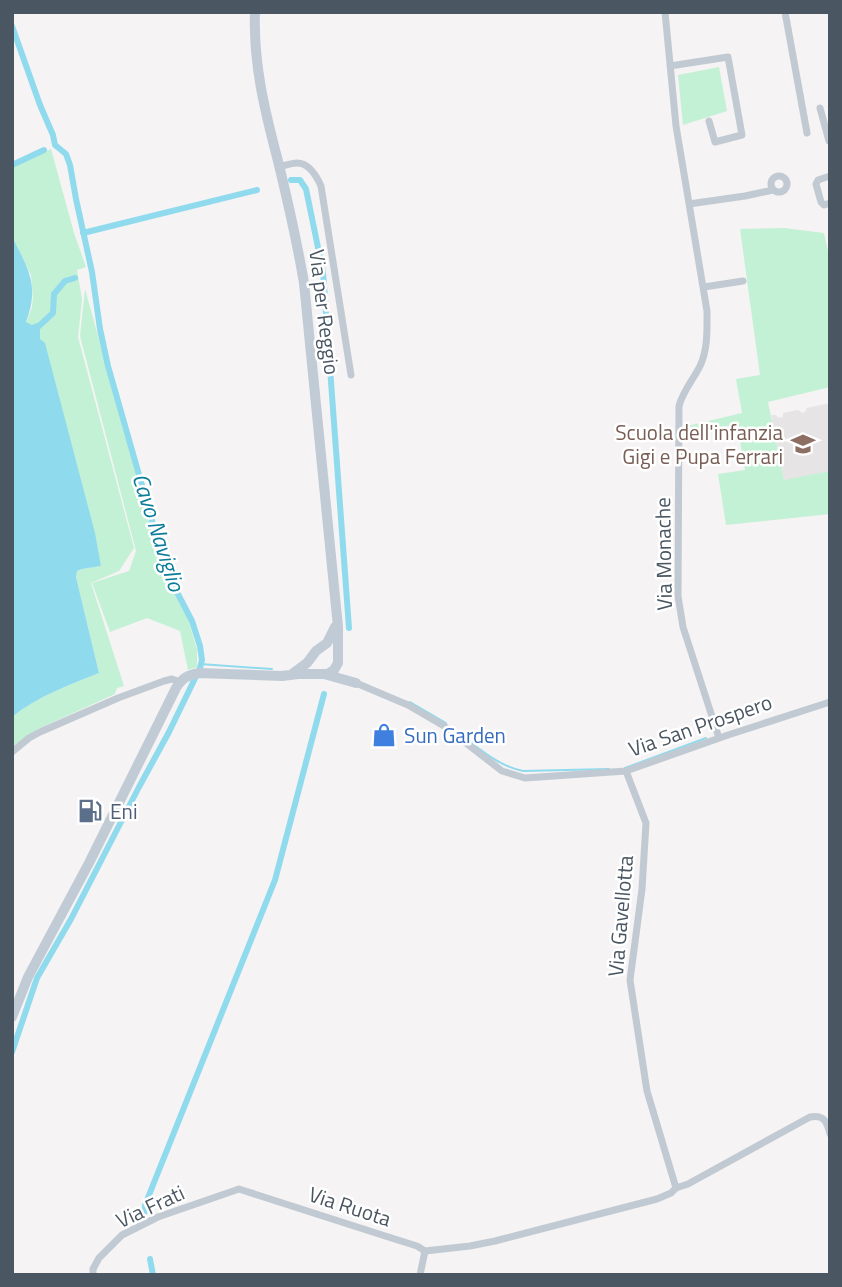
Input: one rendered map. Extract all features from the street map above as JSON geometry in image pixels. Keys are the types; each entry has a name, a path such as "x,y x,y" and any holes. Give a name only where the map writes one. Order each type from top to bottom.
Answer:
{"main road":[{"name":"Via per Reggio","path":"255,12 260,83 304,283 338,660"},
{"path":"292,675 304,667 334,632 336,620"},
{"path":"12,1017 28,977 184,679 204,673 271,676 331,673 338,660 336,653 330,648 322,647"},
{"path":"312,657 312,664 321,674"},
{"name":"Via San Prospero","path":"338,660 346,675 356,683"},
{"name":"Via San Prospero","path":"321,674 356,683"}],"street":[{"name":"Via Monache","path":"665,12 676,126 707,311 706,350 700,367 682,396 678,417 677,596 683,627 719,738"},
{"path":"785,12 807,133"},
{"path":"670,66 728,57 742,135 715,142 709,121"},
{"path":"820,108 830,142"},
{"path":"279,167 296,163 306,166 316,175 321,186 351,375"},
{"path":"830,176 818,180 816,184 821,202 824,205 830,204"},
{"path":"689,204 774,190"},
{"path":"704,287 743,281"},
{"path":"12,752 29,738 118,698 164,681 184,679"},
{"name":"Via San Prospero","path":"356,683 408,705 444,726 502,771 526,778 626,771 830,702"},
{"name":"Via Gavellotta","path":"626,771 646,823 642,889 630,981 647,1091 676,1188"},
{"path":"420,1275 425,1251 470,1247 657,1199 810,1117 821,1117 830,1133"},
{"name":"Via Ruota","path":"240,1189 405,1242 425,1251"},
{"name":"Via Frati","path":"93,1275 99,1258 122,1235 158,1216 240,1189"}],"shaded area":[{"name":"Scuola dell'infanzia Gigi e Pupa Ferrari","path":"830,403 830,471 784,481 771,415 783,417 783,413 798,410 802,413 807,408"}],"green space":[{"path":"719,67 727,111 683,125 678,75"},
{"path":"51,149 86,267 77,270 82,299 78,337 134,548 119,571 91,583 124,686 117,688 115,694 38,729 12,747 12,717 43,697 99,673 76,577 77,571 101,566 40,339 40,328 26,323 32,307 31,275 12,236 12,167"},
{"path":"784,228 824,233 830,260 830,387 768,402 784,480 830,471 830,514 726,525 718,474 745,470 737,424 680,436 679,428 742,413 736,379 760,375 740,229"},
{"path":"85,289 164,574 188,619 197,649 197,667 188,670 180,631 147,618 110,632 92,583 129,571 136,551 80,336"}],"water":[{"path":"12,236 27,268 32,287 26,322 32,325 37,323 40,339 45,343 95,533 101,566 77,571 76,577 99,673 43,697 12,717"}],"waterway":[{"name":"Cavo Naviglio","path":"12,26 55,145 66,154 70,165 108,366 167,573 192,621 202,660 169,732 37,978 12,1052"},
{"path":"12,165 44,150"},
{"path":"291,180 300,180 306,189 323,272 349,628"},
{"path":"83,233 257,190"},
{"path":"39,326 53,313 54,294 65,281 75,278"},
{"path":"200,664 272,669"},
{"path":"144,1216 145,1205 275,880 324,694"},
{"path":"410,702 446,723"},
{"path":"458,733 497,761 514,769 609,769"},
{"path":"625,768 706,738"},
{"path":"150,1259 153,1275"}],"place":[{"name":"Scuola dell'infanzia Gigi e Pupa Ferrari","path":"803,444"},
{"name":"Sun Garden","path":"384,735"},
{"name":"Eni","path":"90,811"}]}
